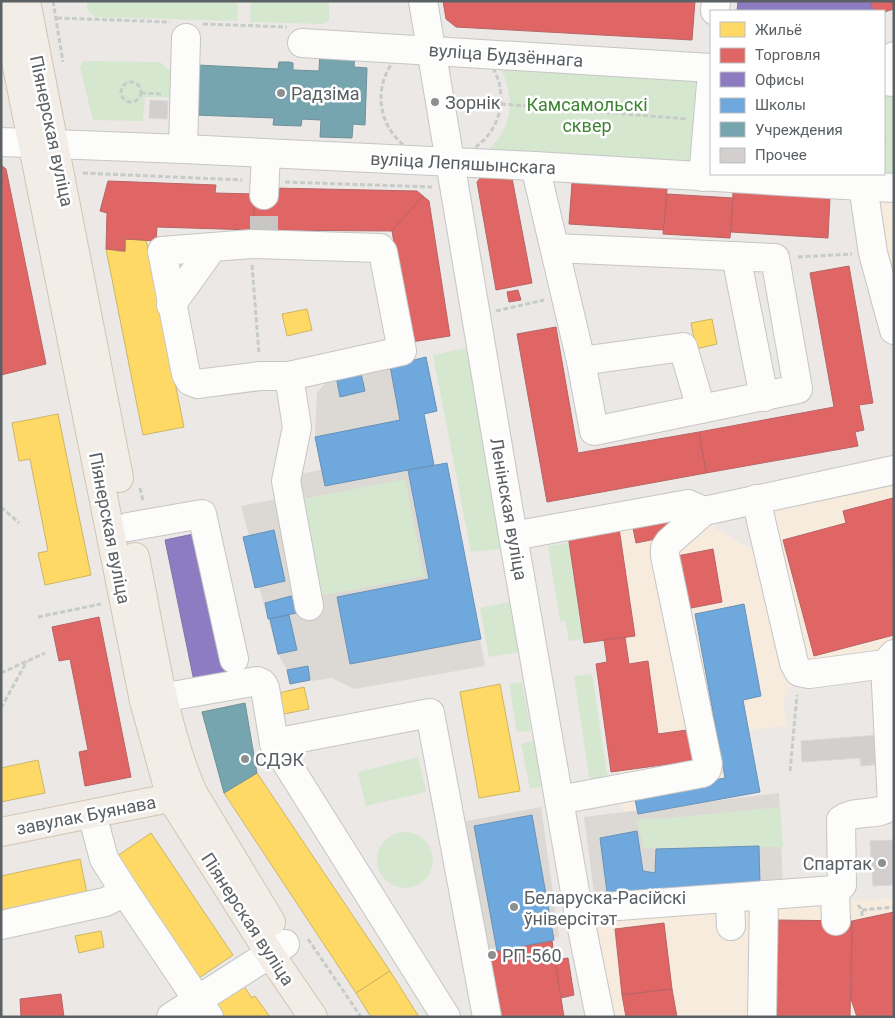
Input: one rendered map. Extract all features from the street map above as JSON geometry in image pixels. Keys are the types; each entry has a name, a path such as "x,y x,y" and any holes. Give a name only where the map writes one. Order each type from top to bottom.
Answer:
{"main road":[{"name":"Піянерская вуліца","path":"4,1 6,35 43,143 128,527 154,700"},
{"name":"Піянерская вуліца","path":"26,1 43,143 154,700 182,796 277,949 314,1017"},
{"name":"завулак Буянава","path":"1,832 182,796"},
{"name":"Піянерская вуліца","path":"277,949 334,1017"}],"street":[{"name":"Ленінская вуліца","path":"423,1 513,536 578,909 600,1017"},
{"path":"184,149 186,38"},
{"name":"вуліца Будзённага","path":"302,42 710,68"},
{"path":"704,176 710,96"},
{"name":"вуліца Лепяшынскага","path":"1,142 535,166 894,188"},
{"path":"264,195 266,154"},
{"path":"535,166 581,361 594,431 798,389 775,258 555,248"},
{"path":"863,186 873,253 894,330"},
{"path":"251,244 376,246 383,252 402,351 288,376 260,376 197,384 190,381 186,374 171,305 162,251 251,244"},
{"path":"171,305 212,248"},
{"path":"736,256 764,397"},
{"path":"581,361 683,347 701,409"},
{"path":"288,376 298,427 286,482 309,606"},
{"path":"559,800 702,773 707,769 708,764 665,556 665,548 669,542 704,511 894,470"},
{"path":"578,909 835,890 842,884 841,820 849,814 882,811 888,809 892,804 890,659 809,674 798,672 794,663 796,630 783,573 756,499"},
{"path":"513,536 688,504 704,511"},
{"path":"128,527 202,514 234,659"},
{"path":"154,700 257,681 262,683 265,688 274,743 446,1017"},
{"path":"274,743 430,713 487,1017"},
{"path":"92,814 104,859 203,1008"},
{"path":"835,890 836,921"},
{"path":"1,924 105,902 125,892"},
{"path":"762,1017 764,895"},
{"path":"730,899 732,926"},
{"path":"171,1017 203,1008 277,949"}],"path":[{"path":"134,82 139,86 141,93 136,101 130,102 122,97 121,91 127,83 134,82"},
{"path":"501,104 708,121"},
{"path":"251,244 260,376"},
{"path":"775,258 873,253"},
{"path":"476,317 566,296"},
{"path":"1,507 19,522"},
{"path":"38,617 110,602"},
{"path":"1,672 45,653"},
{"path":"1,708 27,661"},
{"path":"790,771 798,672"},
{"path":"862,910 894,907"}],"shaded area":[{"path":"863,186 894,188 894,335"},
{"path":"426,357 437,411 424,414 434,465 447,463 485,666 354,689 332,678 290,684 287,670 278,654 259,587 255,588 243,537 249,536 241,506 302,494 298,474 321,470 315,437 317,393 327,380 360,369"},
{"path":"894,456 894,655 798,672 783,703 787,726 749,730 760,792 624,817 619,771 611,772 596,664 607,662 604,640 584,643 568,535 575,519 708,493 715,528 759,554 741,488"},
{"path":"779,793 783,886 595,900 584,817"},
{"name":"Беларуска-Расійскі ўніверсітэт","path":"541,807 559,937 482,951 456,823"},
{"path":"894,898 894,1017 615,1017 592,919"}],"green space":[{"path":"87,1 238,1 237,21 95,17 87,9"},
{"path":"251,1 329,1 329,20 323,24 250,22"},
{"path":"84,61 160,62 178,78 177,98 145,97 143,121 93,120 80,67"},
{"name":"Камсамольскі сквер","path":"500,66 710,81 710,167 488,151 497,141 507,121 510,100"},
{"path":"885,94 894,95 894,180 885,175"},
{"path":"475,346 508,548 471,552 433,355"},
{"path":"405,479 424,576 315,597 298,500"},
{"path":"569,543 583,639 569,641 565,621 560,621 548,546"},
{"path":"519,600 527,651 489,657 480,608"},
{"path":"592,674 609,787 591,789 574,676"},
{"path":"522,682 531,731 517,732 509,684"},
{"path":"534,741 543,786 530,789 521,744"},
{"path":"418,757 426,792 366,806 358,772"},
{"path":"780,807 783,847 644,848 636,819 660,819"},
{"path":"400,832 410,832 425,840 431,849 433,860 431,871 425,880 410,888 400,888 389,883 382,876 377,865 377,855 382,844 389,837"}],"building: Жильё":[{"path":"126,239 146,240 184,427 143,435 106,249 125,252"},
{"path":"307,309 312,330 287,336 282,314"},
{"path":"712,319 717,344 696,349 691,323"},
{"path":"58,414 91,575 45,585 38,553 48,551 30,459 19,461 12,423"},
{"path":"500,684 520,791 479,798 460,692"},
{"path":"304,687 309,709 284,714 279,693"},
{"path":"38,760 45,793 1,802 1,768"},
{"path":"257,773 390,971 356,993 224,793"},
{"path":"151,833 233,955 199,978 117,856"},
{"path":"80,859 88,898 1,916 1,876"},
{"path":"101,931 104,947 79,953 75,936"},
{"path":"390,971 419,1017 371,1017 356,993"},
{"path":"241,982 252,998 255,996 270,1017 222,1017 212,1002"}],"building: Торговля":[{"path":"443,1 695,1 692,40 456,27 446,19"},
{"path":"870,1 894,1 894,9 885,12 885,10 873,10"},
{"path":"1,165 6,169 46,364 1,375"},
{"path":"481,177 512,178 532,283 496,290 477,182"},
{"path":"108,181 216,185 215,193 255,194 253,230 157,227 156,241 125,239 125,251 106,249 107,213 100,211"},
{"path":"572,183 667,189 664,230 569,224"},
{"path":"273,188 417,191 423,196 392,231 253,230 255,194"},
{"path":"733,192 830,197 828,238 731,232"},
{"path":"667,194 733,198 730,238 663,234"},
{"path":"423,196 429,201 450,336 411,342 392,231"},
{"path":"849,266 873,403 859,405 864,430 855,432 858,446 706,473 699,432 834,407 810,273"},
{"path":"518,290 521,300 509,302 507,292"},
{"path":"556,327 578,453 699,432 706,473 547,502 517,334"},
{"path":"893,498 894,635 814,656 783,540 846,523 843,511"},
{"path":"667,516 670,536 636,543 632,523"},
{"path":"619,528 635,636 584,643 568,535"},
{"path":"713,549 722,602 686,609 677,556"},
{"path":"99,617 131,777 85,786 79,752 88,750 70,659 59,661 52,627"},
{"path":"625,637 629,664 648,661 658,734 694,729 699,760 611,772 596,664 607,662 604,640"},
{"path":"894,912 894,1017 857,1017 851,999 852,921"},
{"path":"778,920 852,921 850,1017 775,1017"},
{"path":"664,923 672,989 622,995 615,929"},
{"path":"552,941 564,1017 499,1017 488,952"},
{"path":"568,958 574,995 561,998 555,960"},
{"path":"672,989 677,1017 626,1017 622,995"},
{"path":"61,994 64,1017 21,1017 20,999"}],"building: Офисы":[{"path":"738,1 870,1 873,10 737,10"},
{"path":"198,533 228,679 195,686 165,540"}],"building: Школы":[{"path":"426,357 437,411 424,414 434,465 325,486 315,437 400,420 390,366"},
{"path":"360,369 365,391 340,397 336,376"},
{"path":"447,463 481,639 350,664 337,597 429,579 408,470"},
{"path":"274,530 285,581 255,588 243,537"},
{"path":"291,596 296,613 268,619 265,603"},
{"path":"744,604 761,696 743,700 760,792 638,814 634,795 725,778 695,614"},
{"path":"289,615 297,650 278,654 270,619"},
{"path":"308,666 310,680 290,684 287,670"},
{"name":"Беларуска-Расійскі ўніверсітэт","path":"532,815 554,940 497,951 474,826"},
{"path":"637,831 643,871 655,873 656,849 759,846 760,885 661,889 661,897 608,900 600,838"}],"building: Учреждения":[{"name":"Радзіма","path":"320,52 355,54 354,67 367,68 365,125 353,124 352,138 320,137 321,120 302,119 301,126 273,125 274,118 195,115 197,65 278,69 279,62 289,62 293,63 293,70 319,71"},
{"path":"245,703 257,773 224,793 202,712"}],"building: Прочее":[{"path":"150,100 168,101 167,119 149,118"},
{"path":"879,735 881,764 861,766 860,758 802,762 801,741"},
{"name":"Спартак","path":"894,840 894,885 873,886 870,841"}],"tunnel":[{"path":"264,195 264,244"}],"place":[{"name":"Радзіма","path":"281,93"},
{"name":"Зорнік","path":"435,102"},
{"name":"СДЭК","path":"245,759"},
{"name":"Спартак","path":"882,863"},
{"name":"Беларуска-Расійскі ўніверсітэт","path":"514,907"},
{"name":"РП-560","path":"492,955"}]}
